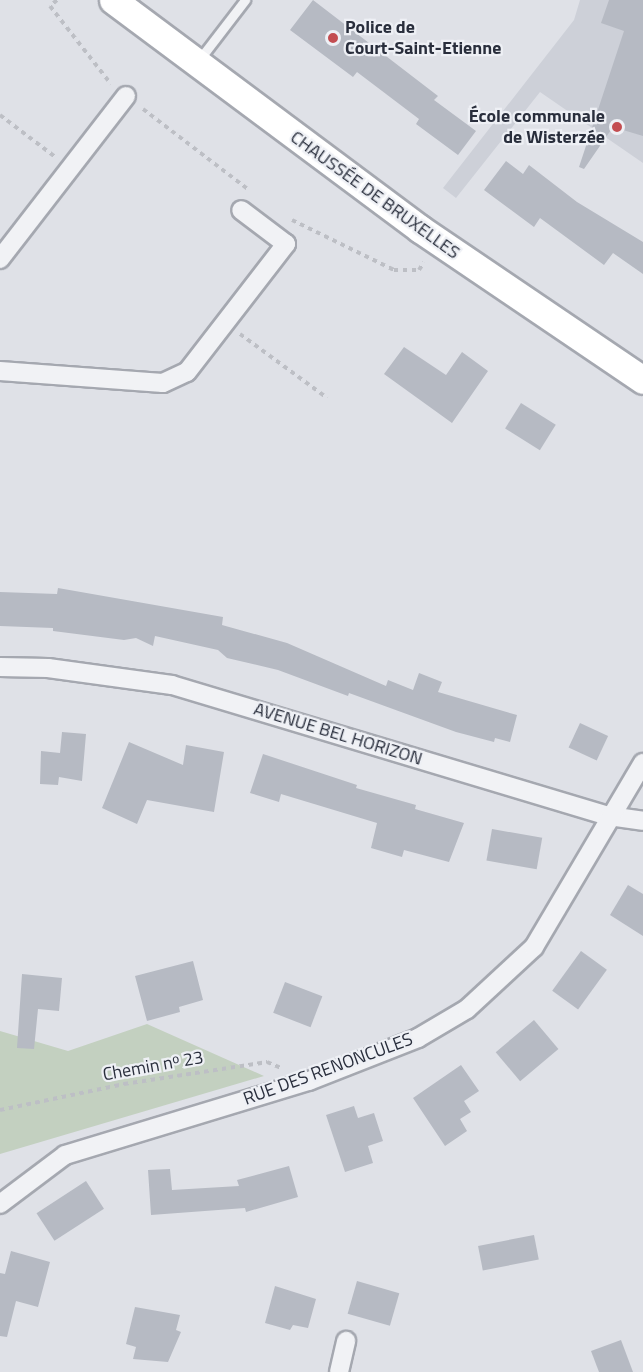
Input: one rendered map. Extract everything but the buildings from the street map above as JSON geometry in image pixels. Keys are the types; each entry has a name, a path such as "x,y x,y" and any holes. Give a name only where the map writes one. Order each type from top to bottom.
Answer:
{"main road":[{"name":"CHAUSSÉE DE BRUXELLES","path":"113,0 438,241 643,380"}],"street":[{"path":"0,259 126,96"},
{"path":"0,371 163,383 187,372 286,244 241,210"},
{"name":"AVENUE BEL HORIZON","path":"0,667 48,668 172,685 609,816 643,821"},
{"path":"609,816 643,763"},
{"name":"RUE DES RENONCULES","path":"0,1204 65,1155 309,1080 418,1038 467,1009 534,947 609,816"},
{"path":"339,1372 346,1341"}],"lane":[{"path":"197,63 245,0"}],"path":[{"path":"57,0 50,6 107,81 256,196"},
{"path":"0,115 70,168"},
{"path":"283,214 394,270"},
{"path":"225,323 327,398"},
{"name":"Chemin nᵒ 23","path":"0,1110 124,1084 267,1062 309,1080"}],"shaded area":[{"name":"École communale de Wisterzée","path":"580,0 643,0 643,163 540,92 456,198 443,188 574,20"}],"green space":[{"path":"147,1024 264,1076 0,1154 0,1031 68,1051"}],"place":[{"name":"Police de Court-Saint-Etienne","path":"333,38"},
{"name":"École communale de Wisterzée","path":"617,127"}]}
